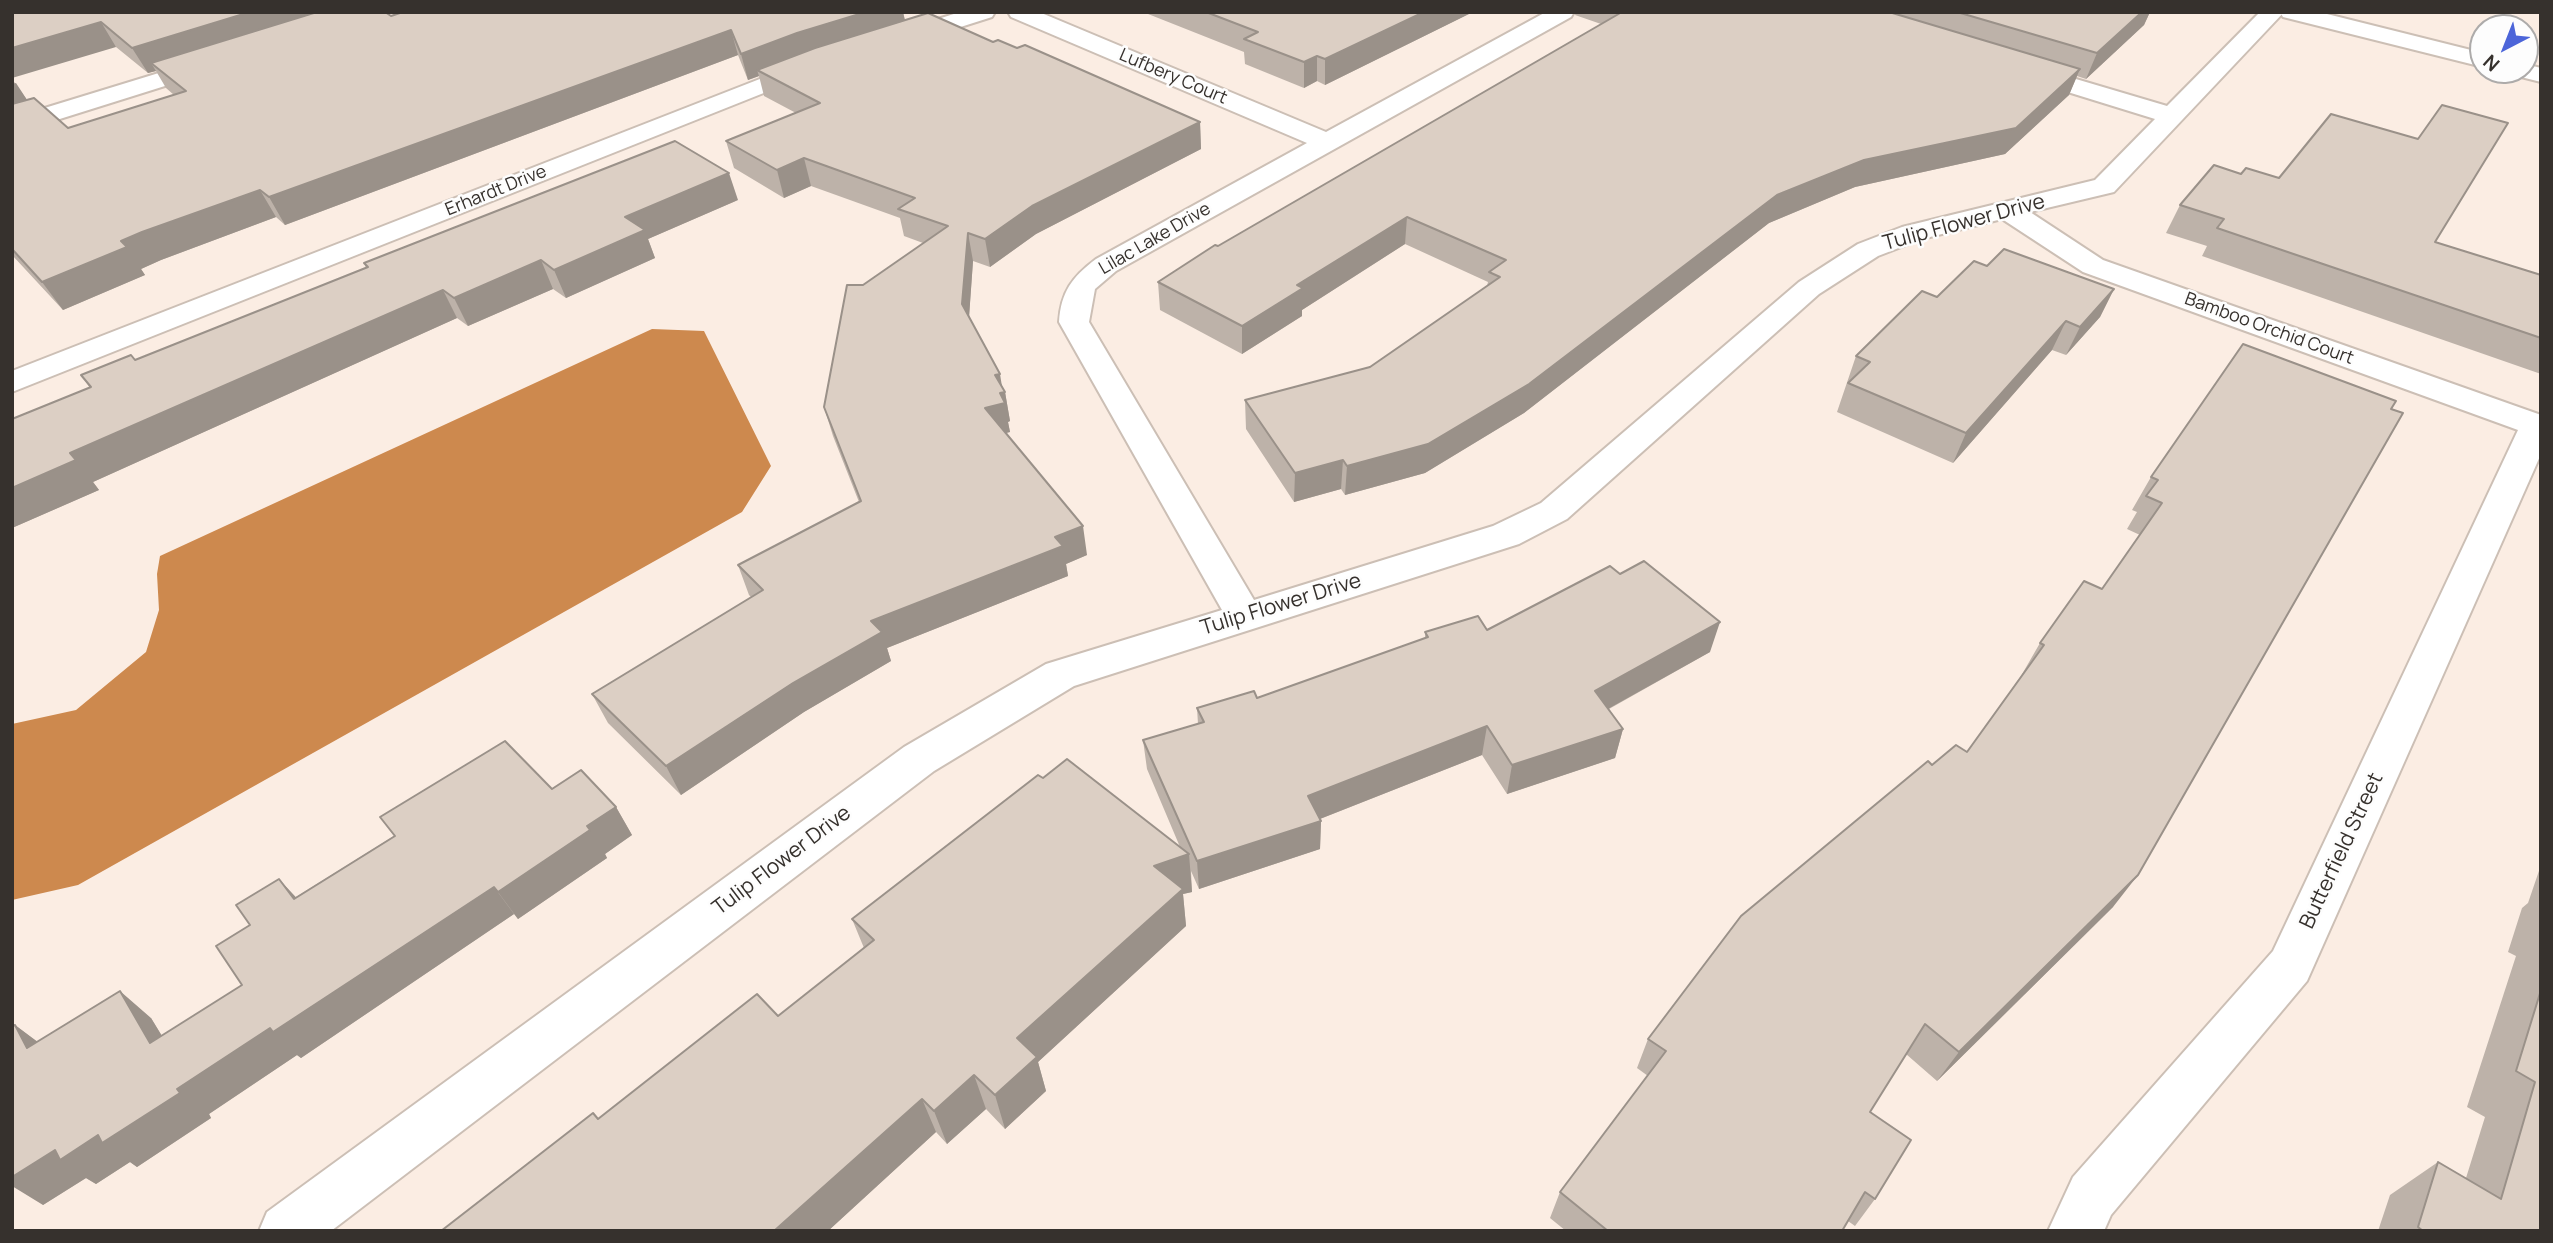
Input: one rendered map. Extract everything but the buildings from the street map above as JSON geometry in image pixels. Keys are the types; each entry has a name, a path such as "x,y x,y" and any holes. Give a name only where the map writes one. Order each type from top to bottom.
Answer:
{"street":[{"path":"878,46 984,12"},
{"name":"Lufbery Court","path":"1019,12 1327,142"},
{"name":"Lilac Lake Drive","path":"1245,617 1074,321 1075,301 1081,284 1106,265 1563,12"},
{"name":"Tulip Flower Drive","path":"286,1231 919,759 1060,675 1506,535 1555,511 1809,288 1879,246 1912,233 2105,186 2273,12"},
{"path":"2291,12 2469,56"},
{"path":"12,126 234,57"},
{"name":"Erhardt Drive","path":"12,382 838,58"},
{"path":"2003,64 2173,116"},
{"name":"Bamboo Orchid Court","path":"2007,210 2093,266 2539,426"},
{"name":"Butterfield Street","path":"2076,1231 2092,1196 2290,965 2539,426"}],"shaded area":[{"path":"652,329 704,331 771,466 742,512 78,885 12,900 12,724 76,710 146,652 159,610 157,574 160,556"}]}
